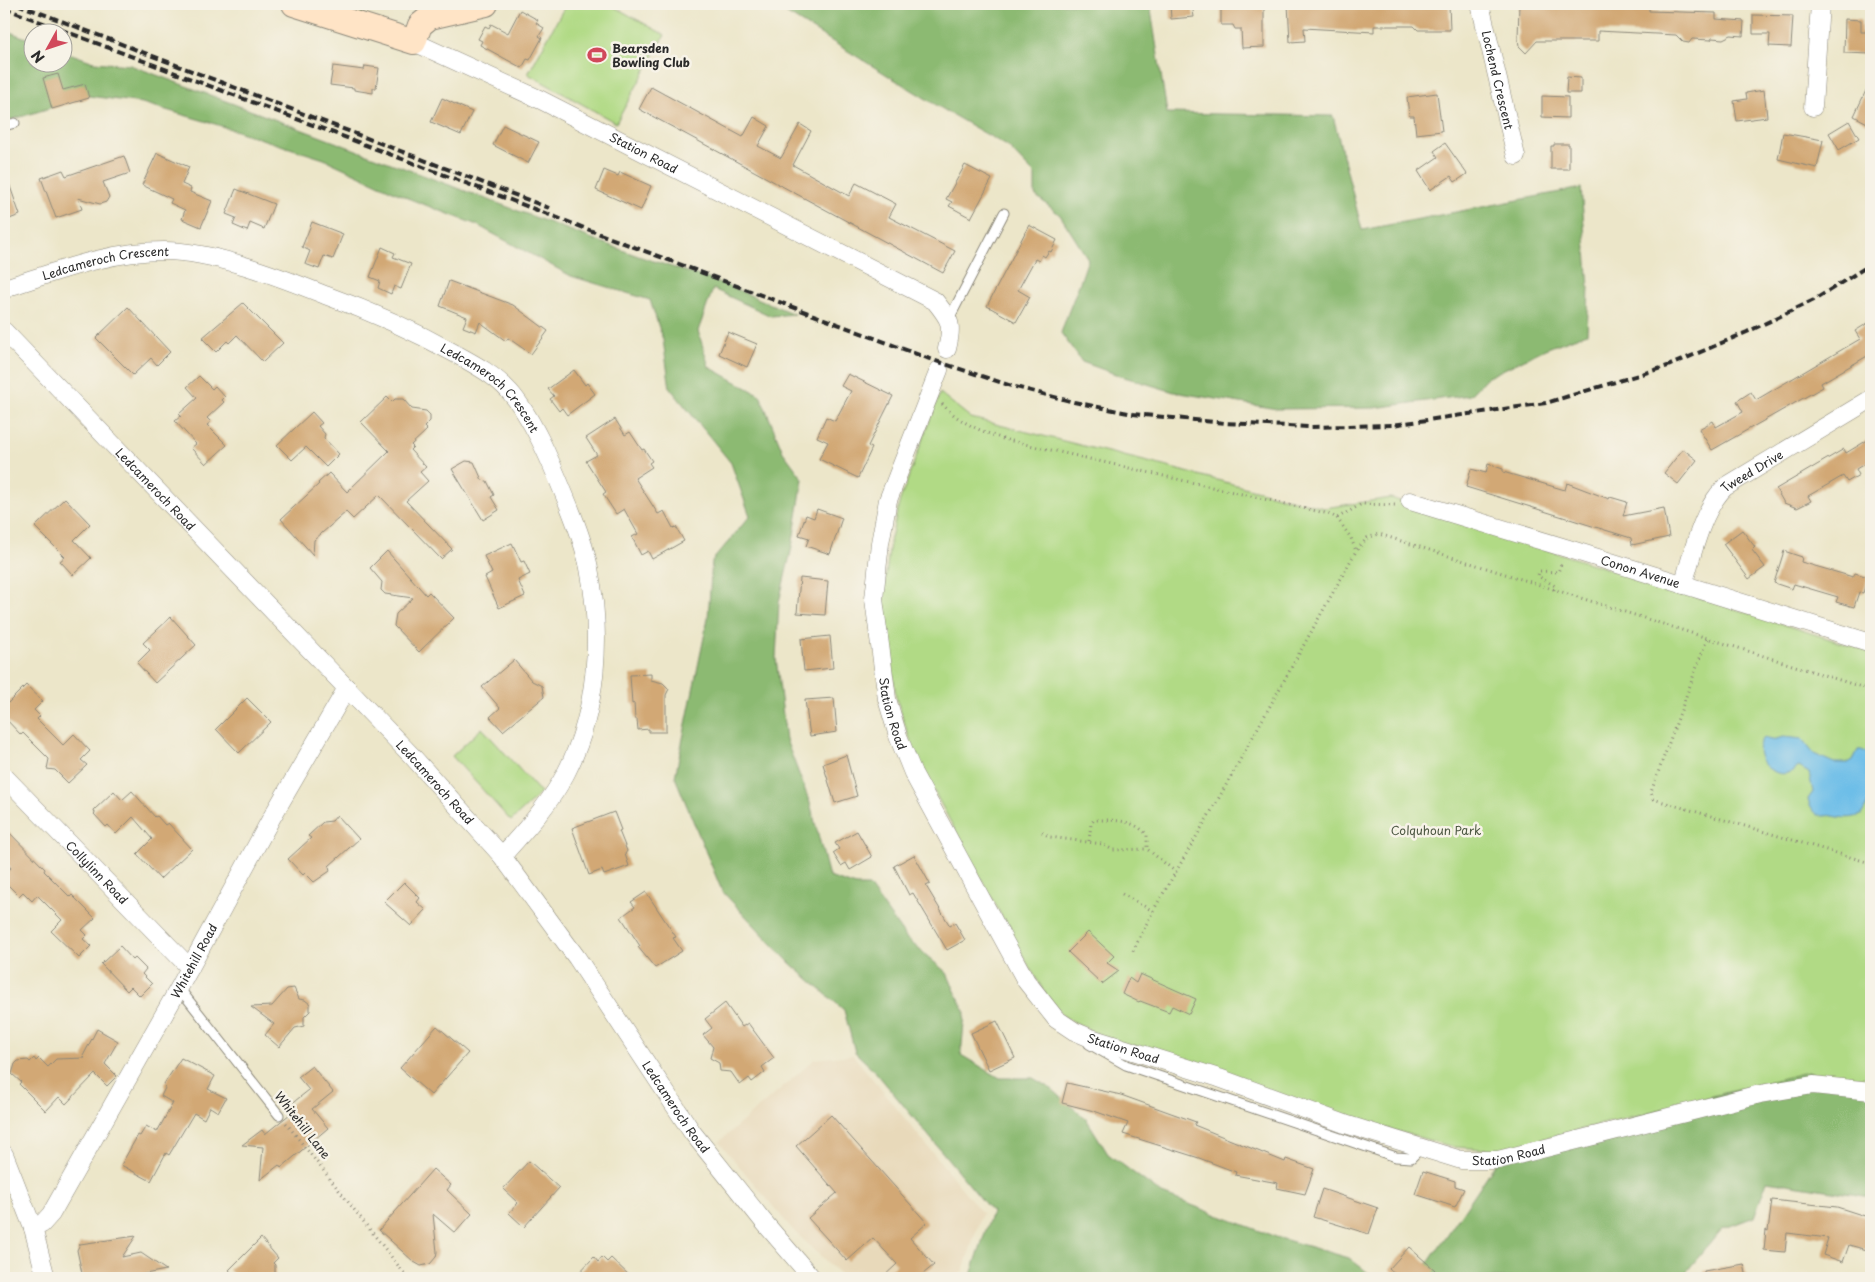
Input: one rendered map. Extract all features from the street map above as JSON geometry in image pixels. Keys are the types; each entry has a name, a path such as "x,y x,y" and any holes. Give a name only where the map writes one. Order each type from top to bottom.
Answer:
{"street":[{"name":"Station Road","path":"294,4 414,42 541,100 934,301 949,319"},
{"path":"414,42 420,26 430,17 486,4"},
{"name":"Lochend Crescent","path":"1480,4 1516,156"},
{"path":"1812,107 1820,4"},
{"name":"Ledcameroch Crescent","path":"4,290 11,286 119,254 165,251 192,253 288,280 365,310 431,340 477,365 510,392 527,416 555,471 574,519 588,567 595,611 596,645 593,684 586,722 566,774 552,796 502,856"},
{"path":"947,349 951,334 949,319"},
{"name":"Ledcameroch Road","path":"4,331 347,688 502,856 577,958 692,1132 812,1278"},
{"name":"Station Road","path":"939,370 888,500 880,543 874,599 887,699 898,736 913,773 1022,973 1056,1019 1088,1038 1219,1078 1345,1124 1461,1160 1498,1160 1760,1094 1813,1085 1871,1091"},
{"name":"Tweed Drive","path":"1683,585 1706,513 1712,501 1725,487 1733,480 1871,398"},
{"name":"Conon Avenue","path":"1410,501 1871,643"},
{"name":"Whitehill Road","path":"33,1228 42,1224 51,1214 179,988 272,817 347,688"},
{"name":"Collylinn Road","path":"4,776 190,968"},
{"path":"4,1154 33,1228 46,1278"}],"lane":[{"path":"4,126 15,123"},
{"path":"949,319 1004,213"},
{"name":"Whitehill Lane","path":"179,988 279,1115"}],"path":[{"path":"930,390 958,419 969,426 1002,439 1329,514 1337,518 1351,538 1356,551"},
{"path":"1337,518 1362,504 1394,506 1410,501"},
{"path":"1133,951 1153,911 1356,551 1367,538 1379,534 1871,690"},
{"path":"1554,590 1555,586 1538,576 1539,571 1558,572 1566,548"},
{"path":"1707,639 1651,792 1653,799 1866,862 1871,858"},
{"path":"1088,841 1091,824 1094,820 1118,820 1125,821 1147,835 1147,849"},
{"path":"1042,832 1050,837 1102,844 1113,850 1147,849 1176,872"},
{"path":"1122,894 1153,911"},
{"name":"Whitehill Lane","path":"279,1115 408,1278"}],"shaded area":[{"path":"853,1055 982,1213 963,1271 956,1278 844,1278 792,1229 719,1142 815,1059"}],"green space":[{"path":"323,4 367,4 370,6 360,17"},
{"name":"Bearsden Bowling Club","path":"566,4 609,4 665,35 616,123 528,74"},
{"path":"771,4 1150,4 1167,113 1333,116 1362,230 1581,188 1589,287 1587,333 1545,349 1486,378 1470,395 1374,408 1277,409 1174,392 1082,362 1061,333 1088,259 1060,215 1035,195 1035,175 1007,146"},
{"path":"4,30 22,36 22,72 72,72 72,54 94,62 130,65 638,256 724,284 794,314 771,316 713,289 698,331 709,367 760,395 783,452 803,479 792,547 779,602 776,658 786,740 810,803 829,877 856,886 869,886 907,939 947,973 965,1013 961,1055 1000,1078 1033,1078 1053,1090 1087,1120 1108,1154 1162,1194 1276,1237 1349,1258 1375,1278 970,1278 992,1212 874,1070 855,1052 844,1010 790,963 722,891 675,777 708,618 712,561 750,516 731,463 670,388 663,340 650,300 571,276 477,225 410,199 324,159 142,103 89,96 4,122"},
{"name":"Colquhoun Park","path":"940,393 971,418 1324,508 1391,498 1523,542 1871,652 1871,1080 1808,1072 1500,1150 1453,1147 1347,1117 1101,1036 1063,1016 1050,1001 1027,963 923,771 896,697 883,599 890,542 900,500"},
{"path":"482,728 541,793 511,821 452,756"},
{"path":"1808,1072 1871,1092 1871,1197 1767,1181 1754,1217 1722,1229 1681,1278 1418,1278 1498,1160 1650,1113"}],"water":[{"path":"1784,737 1802,739 1814,754 1834,763 1848,763 1853,760 1858,750 1867,753 1871,758 1871,799 1861,815 1847,818 1818,815 1808,799 1813,792 1809,773 1799,767 1789,773 1782,774 1769,769 1764,764 1758,752 1763,738 1771,740"}],"building":[{"path":"1170,4 1192,4 1194,17 1171,19"},
{"path":"1221,4 1264,4 1264,47 1242,48 1241,29 1235,29 1233,25 1221,25"},
{"path":"1288,4 1449,4 1450,30 1418,30 1414,26 1374,26 1374,32 1304,28 1305,41 1290,42"},
{"path":"1519,4 1649,5 1649,11 1716,13 1716,19 1744,21 1743,36 1731,35 1723,39 1712,38 1711,40 1692,39 1689,43 1683,42 1676,35 1598,31 1598,41 1537,41 1526,53 1519,46 1518,39"},
{"path":"520,10 538,20 536,23 544,28 539,36 542,38 530,60 527,59 522,68 480,45 482,41 478,39 485,26 489,28 491,24 508,33"},
{"path":"1753,15 1793,16 1791,47 1769,46 1770,34 1753,34"},
{"path":"1845,19 1861,20 1861,32 1871,32 1871,54 1844,53"},
{"path":"333,66 364,70 365,66 379,68 376,88 373,88 373,93 330,85"},
{"path":"58,74 63,90 85,84 89,98 52,109 43,78"},
{"path":"1567,77 1581,78 1581,93 1566,93"},
{"path":"1871,80 1871,125 1854,116"},
{"path":"651,87 743,137 754,117 769,126 758,146 781,158 800,124 811,131 793,165 849,196 856,183 896,204 889,217 955,251 943,273 639,109"},
{"path":"1764,90 1767,117 1737,121 1734,101 1747,99 1746,93"},
{"path":"1437,93 1442,131 1416,134 1414,116 1409,116 1407,97"},
{"path":"1542,96 1568,97 1568,118 1542,117"},
{"path":"442,98 472,112 461,135 431,122"},
{"path":"1849,121 1859,138 1839,150 1829,133"},
{"path":"503,125 539,142 528,163 493,145"},
{"path":"1783,133 1823,140 1817,168 1778,159"},
{"path":"1445,143 1467,174 1455,182 1451,176 1430,190 1418,171 1438,157 1434,151"},
{"path":"1554,144 1569,144 1569,169 1551,169 1551,146 1554,146"},
{"path":"157,153 189,167 182,184 191,188 190,192 212,201 201,227 182,219 185,210 170,203 172,199 142,185"},
{"path":"124,156 130,173 103,182 109,197 106,202 100,204 78,198 82,209 56,218 41,178 63,170 66,176"},
{"path":"965,165 992,179 971,218 949,206 952,202 946,199"},
{"path":"604,170 618,176 620,172 651,186 641,210 596,190"},
{"path":"4,175 6,175 20,215 4,221"},
{"path":"236,189 274,204 264,229 250,223 247,231 233,225 236,218 226,214"},
{"path":"312,222 343,234 333,259 324,256 319,269 305,264 310,251 302,247"},
{"path":"1029,225 1057,240 1051,252 1049,251 1045,257 1042,255 1039,261 1035,259 1018,290 1030,297 1016,322 987,306"},
{"path":"382,247 395,253 393,257 411,264 401,289 394,286 391,294 378,288 380,281 370,277"},
{"path":"449,281 513,305 548,331 531,354 508,338 506,341 480,322 476,332 463,327 467,317 440,306"},
{"path":"243,303 283,343 263,362 237,335 229,343 227,341 216,352 202,338"},
{"path":"128,307 170,352 157,365 151,358 133,375 96,338"},
{"path":"1871,321 1871,359 1869,355 1821,383 1823,387 1712,450 1699,429 1713,421 1716,427 1743,412 1737,401 1751,392 1756,400 1860,339 1855,331"},
{"path":"728,332 757,344 747,367 719,354"},
{"path":"574,370 585,385 587,383 595,394 567,415 562,408 559,411 550,399 554,396 548,389"},
{"path":"848,374 893,396 868,446 872,448 858,478 819,459 828,442 817,437 826,417 835,421 851,391 841,386"},
{"path":"199,376 212,389 215,386 225,397 222,400 224,402 207,418 211,422 207,425 227,445 206,464 191,448 196,444 175,421 181,416 179,414 197,398 187,387"},
{"path":"387,397 392,402 395,399 403,399 412,409 426,411 430,415 430,421 424,427 427,430 411,445 413,447 410,450 426,467 420,472 428,481 406,501 452,549 441,559 379,495 353,519 346,512 314,540 313,555 281,519 329,473 347,492 389,451 361,422"},
{"path":"312,412 322,423 318,426 325,434 324,438 339,454 326,467 306,447 292,460 277,445"},
{"path":"615,419 625,435 630,432 652,461 649,463 652,467 635,478 658,514 664,511 673,528 676,527 684,541 652,559 648,551 641,555 632,537 638,534 624,509 616,514 603,494 606,492 586,461 597,455 586,438"},
{"path":"1871,438 1871,460 1856,469 1859,475 1847,482 1843,476 1808,496 1811,501 1797,508 1784,503 1776,489 1844,449 1846,453"},
{"path":"1683,449 1697,460 1678,484 1664,473"},
{"path":"466,461 474,462 482,480 487,481 494,495 491,497 499,510 483,520 452,469"},
{"path":"1488,464 1503,469 1503,472 1565,490 1567,483 1609,499 1610,497 1627,502 1623,516 1664,508 1669,537 1632,545 1631,538 1466,487 1471,469 1486,473"},
{"path":"65,498 90,524 74,540 91,558 73,575 60,561 65,557 35,527"},
{"path":"817,509 842,518 830,554 806,546 809,538 799,535 806,515 814,518"},
{"path":"1742,530 1755,547 1752,550 1765,567 1749,579 1723,544"},
{"path":"512,543 521,562 524,561 530,574 518,580 525,596 499,608 485,577 492,573 484,556"},
{"path":"387,551 426,595 429,592 454,618 419,652 394,626 396,614 413,598 385,594 381,590 382,582 370,568"},
{"path":"1784,551 1802,557 1801,562 1853,577 1855,573 1868,577 1863,593 1859,592 1854,607 1836,602 1838,597 1794,584 1792,589 1774,583"},
{"path":"800,578 828,581 825,615 797,613"},
{"path":"171,617 196,645 155,683 137,663 150,650 143,643"},
{"path":"830,636 833,668 804,671 801,639"},
{"path":"514,660 532,681 542,686 544,697 503,731 490,717 500,708 482,687"},
{"path":"651,674 651,680 663,683 669,689 666,695 666,732 649,732 649,729 638,730 637,719 635,719 630,675"},
{"path":"26,685 43,701 34,710 40,716 37,719 63,745 74,734 90,751 81,760 87,765 68,783 55,770 47,769 49,759 23,733 21,735 4,717 4,707"},
{"path":"247,698 271,722 239,753 216,729"},
{"path":"834,698 837,732 810,736 805,700"},
{"path":"846,755 857,796 835,803 823,764"},
{"path":"114,791 122,800 132,791 155,817 157,816 165,825 168,823 192,849 160,879 137,854 152,839 133,817 116,834 108,825 106,827 94,814 94,810"},
{"path":"614,812 627,851 625,854 629,866 604,875 602,870 589,875 572,828"},
{"path":"337,815 359,839 329,866 330,871 314,882 305,873 303,875 288,859 311,838 308,836 323,822 332,821"},
{"path":"4,827 70,897 72,895 95,918 82,930 87,935 83,939 91,946 79,958 51,931 62,920 37,895 32,901 23,892 19,896 4,881 4,875 11,868 4,860"},
{"path":"857,831 872,857 850,870 846,863 841,866 833,853 839,849 835,843"},
{"path":"914,855 930,884 926,886 950,926 955,923 965,940 947,950 913,893 909,895 894,866"},
{"path":"404,882 420,898 417,902 426,910 411,926 384,902"},
{"path":"646,892 676,937 673,938 682,951 655,968 638,947 640,946 621,917 635,907 631,902"},
{"path":"1088,932 1114,956 1107,963 1119,971 1102,984 1068,952"},
{"path":"120,946 133,960 135,958 146,969 142,974 152,984 140,996 131,987 127,991 101,964"},
{"path":"1140,974 1196,999 1189,1014 1172,1006 1169,1012 1122,994 1129,978 1136,983"},
{"path":"294,988 299,999 305,1000 310,1004 310,1011 304,1017 304,1026 295,1028 279,1047 265,1035 274,1024 251,1007 272,1006 287,989"},
{"path":"725,1003 742,1027 748,1023 774,1058 762,1067 765,1072 752,1082 749,1078 740,1085 731,1072 720,1071 719,1063 710,1058 713,1047 703,1035 712,1028 705,1019"},
{"path":"997,1021 1015,1058 989,1070 971,1033"},
{"path":"437,1026 468,1053 431,1095 400,1068"},
{"path":"97,1029 118,1041 105,1064 117,1076 107,1086 95,1074 66,1104 59,1097 46,1111 19,1084 21,1082 12,1074 15,1064 18,1061 28,1060 30,1062 34,1058 36,1061 39,1058 48,1067 56,1059 85,1058 83,1056"},
{"path":"181,1058 215,1076 208,1089 226,1098 218,1112 210,1107 204,1119 194,1113 169,1155 166,1153 151,1181 121,1165 138,1135 140,1136 146,1126 157,1132 173,1103 161,1096 165,1088 164,1084"},
{"path":"312,1066 333,1092 312,1109 328,1128 281,1168 279,1165 260,1180 263,1147 242,1145 262,1130 265,1134 290,1114 286,1108 309,1090 298,1077"},
{"path":"1067,1083 1121,1095 1196,1122 1194,1125 1285,1162 1286,1159 1314,1169 1305,1194 1277,1188 1278,1183 1235,1175 1236,1172 1199,1158 1123,1134 1128,1123 1094,1111 1062,1103"},
{"path":"831,1115 927,1223 910,1238 934,1265 918,1278 882,1278 897,1264 873,1238 847,1261 808,1218 837,1193 796,1146"},
{"path":"529,1161 559,1188 524,1227 509,1213 518,1203 503,1189"},
{"path":"433,1169 451,1185 447,1190 472,1214 455,1233 433,1214 436,1257 430,1264 421,1266 414,1262 379,1230"},
{"path":"1423,1171 1455,1181 1455,1186 1464,1189 1455,1207 1415,1194"},
{"path":"1322,1189 1378,1208 1369,1234 1313,1217"},
{"path":"1772,1200 1837,1207 1871,1218 1871,1249 1868,1248 1867,1250 1849,1245 1843,1262 1823,1255 1828,1238 1787,1233 1785,1252 1764,1250"},
{"path":"136,1236 122,1257 141,1253 166,1270 124,1278 83,1278 77,1250 80,1244"},
{"path":"261,1238 278,1258 273,1263 275,1265 275,1276 270,1275 266,1278 237,1278 229,1270"},
{"path":"1409,1247 1435,1270 1428,1278 1399,1278 1389,1269"},
{"path":"594,1257 598,1262 602,1257 607,1262 611,1258 632,1278 574,1278"},
{"path":"1744,1264 1747,1278 1704,1278 1704,1271"}],"railway":[{"path":"17,4 549,208"},
{"path":"4,8 927,358 1012,386 1074,402 1133,414 1225,423 1308,427 1392,425 1546,403 1668,366 1747,332 1814,300 1871,264"}],"place":[{"name":"Bearsden Bowling Club","path":"597,55"}]}
